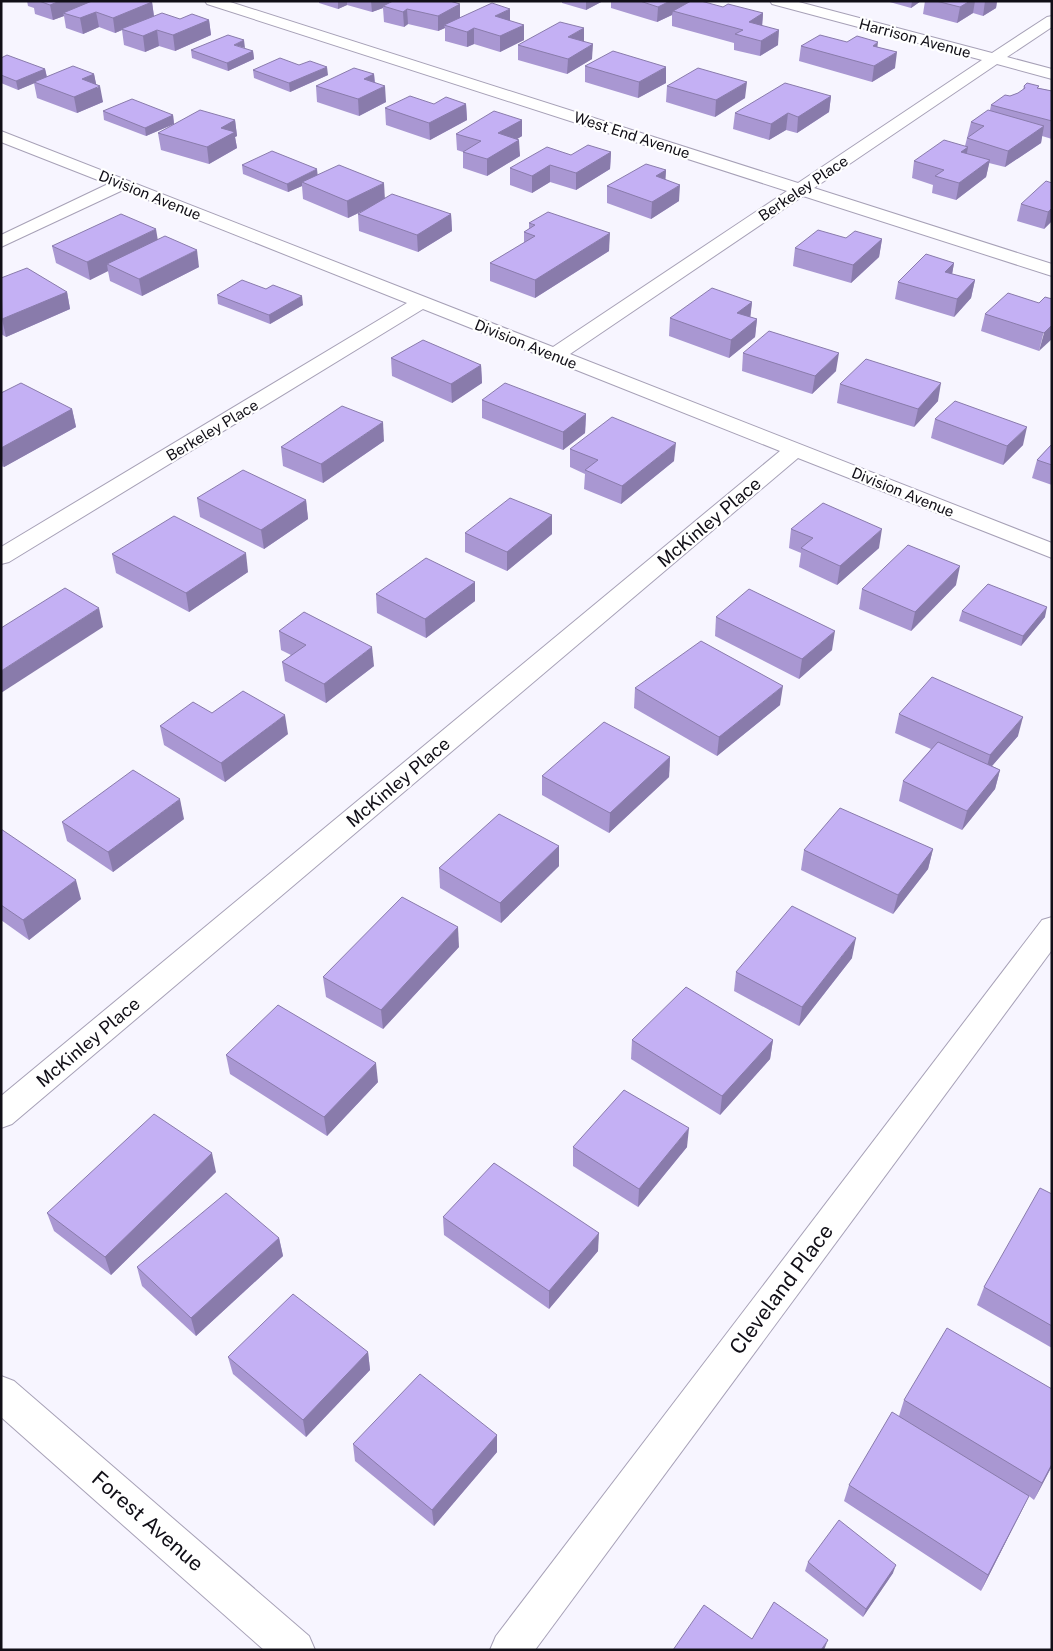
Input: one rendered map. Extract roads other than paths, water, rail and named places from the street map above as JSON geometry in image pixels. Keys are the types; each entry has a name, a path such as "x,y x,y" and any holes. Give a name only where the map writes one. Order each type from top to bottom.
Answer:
{"street":[{"name":"West End Avenue","path":"212,1 1052,270"},
{"name":"Harrison Avenue","path":"777,1 1052,74"},
{"name":"Berkeley Place","path":"555,355 1052,20"},
{"name":"Division Avenue","path":"1,136 1052,551"},
{"path":"1,242 123,184"},
{"name":"Berkeley Place","path":"1,558 422,302"},
{"name":"McKinley Place","path":"1,1114 795,450"},
{"name":"Cleveland Place","path":"510,1650 1052,928"},
{"name":"Forest Avenue","path":"1,1393 295,1650"}]}
